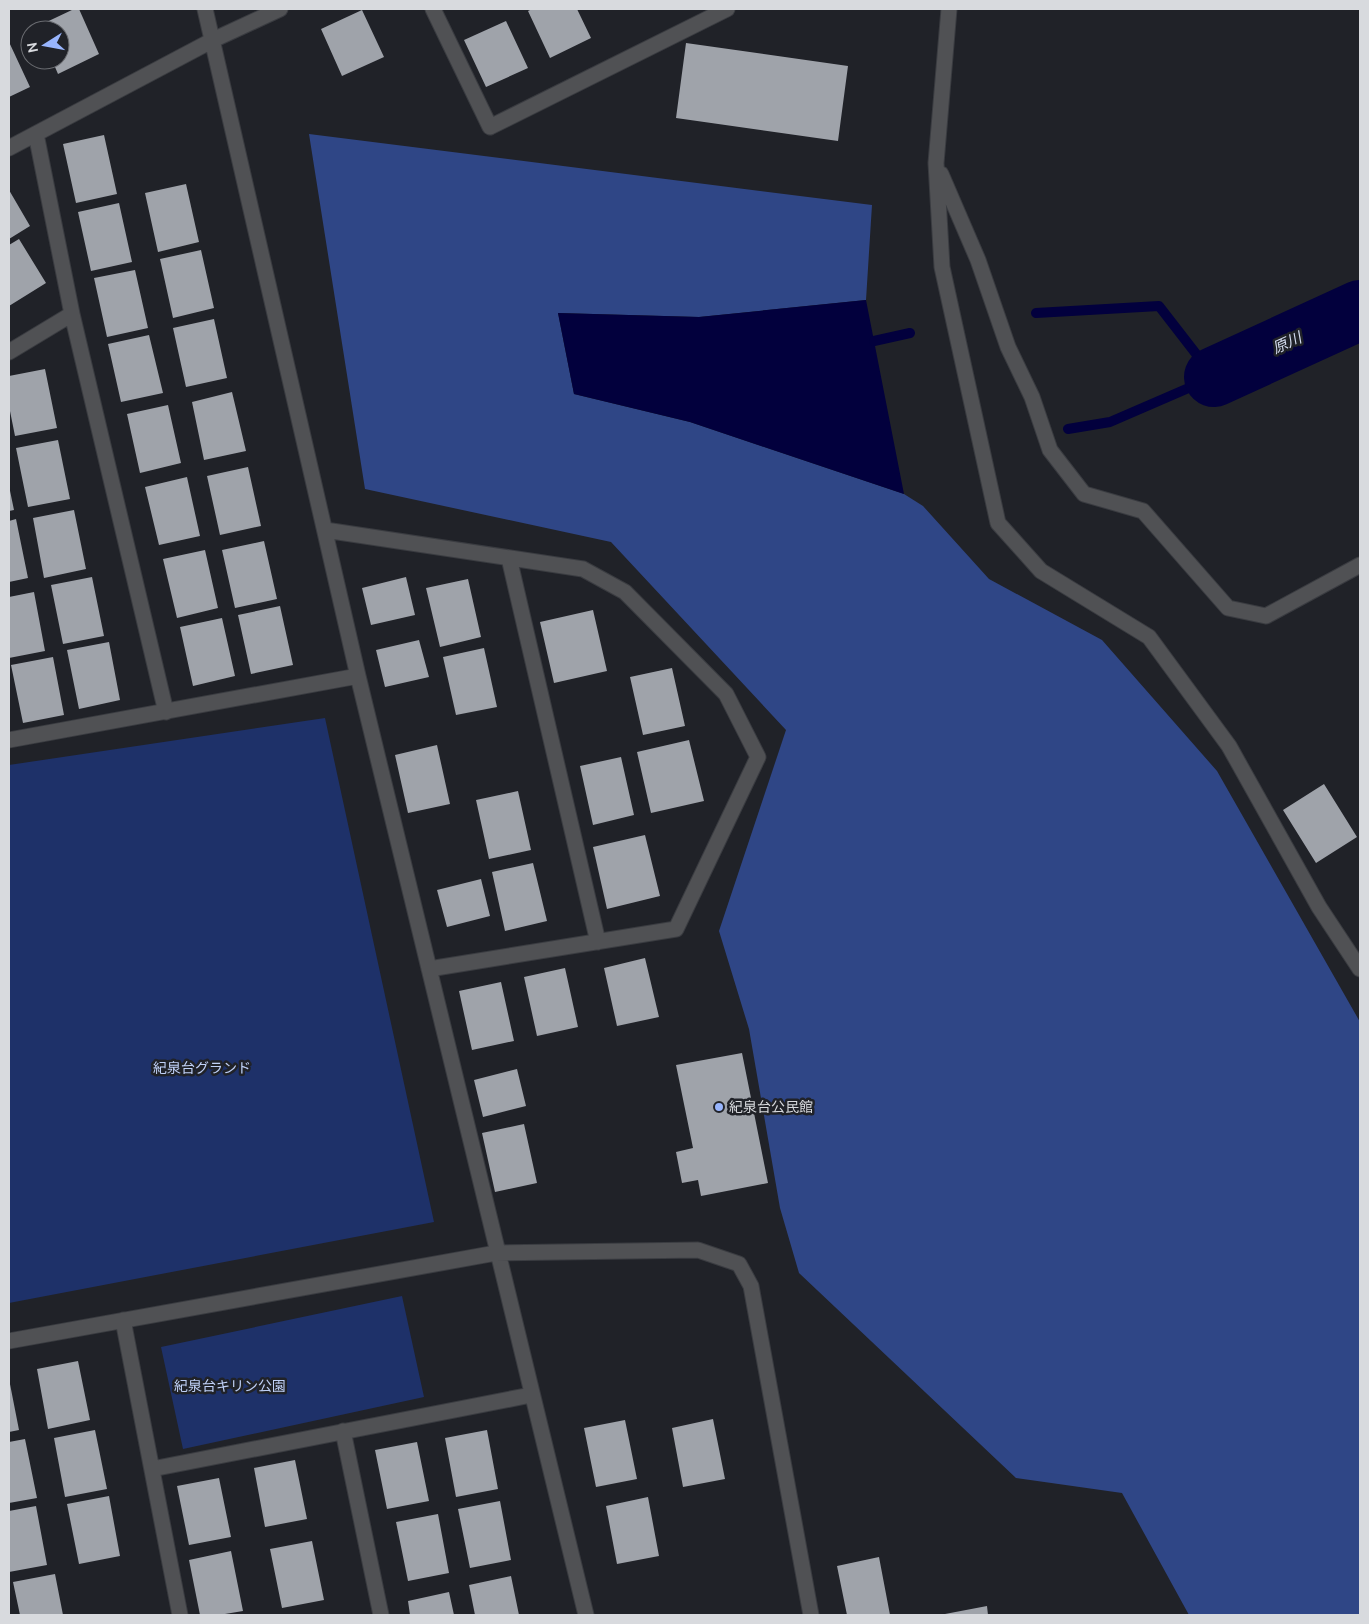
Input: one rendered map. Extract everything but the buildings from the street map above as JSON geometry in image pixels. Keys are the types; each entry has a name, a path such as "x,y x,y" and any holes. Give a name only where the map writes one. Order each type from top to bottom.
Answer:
{"street":[{"path":"205,9 358,676 496,1253 586,1615"},
{"path":"9,148 213,40 280,9"},
{"path":"433,9 490,127 727,9"},
{"path":"949,9 936,163 942,267 998,523 1041,571 1149,638 1229,746 1319,906 1360,969"},
{"path":"36,134 72,314 166,712"},
{"path":"936,163 978,260 1008,347 1032,397 1050,450 1084,494 1143,511 1228,608 1266,616 1360,565"},
{"path":"9,352 72,314"},
{"path":"325,530 583,569 625,592 726,694 758,756 676,929 429,969"},
{"path":"509,558 598,942"},
{"path":"9,740 358,676"},
{"path":"9,1342 496,1253 698,1250 739,1264 751,1286 811,1615"},
{"path":"123,1320 180,1615"},
{"path":"152,1469 532,1395"},
{"path":"343,1431 381,1615"}],"green space":[{"name":"紀泉台グランド","path":"325,718 434,1222 9,1303 9,765"},
{"name":"紀泉台キリン公園","path":"402,1296 424,1397 183,1449 161,1347"}],"shaded area":[{"path":"309,134 872,205 866,300 699,317 558,313 574,394 690,422 904,494 923,506 989,579 1102,640 1217,771 1360,1022 1360,1615 1189,1615 1122,1493 1016,1478 799,1273 780,1208 749,1029 719,931 786,730 611,542 365,489"},
{"path":"866,300 904,494 690,422 574,394 558,313 699,317"}],"waterway":[{"path":"1036,313 1159,306 1214,377 1110,422 1068,429"},
{"name":"原川","path":"1214,377 1360,310"},
{"path":"874,341 910,333"}],"place":[{"name":"紀泉台公民館","path":"719,1107"}]}
